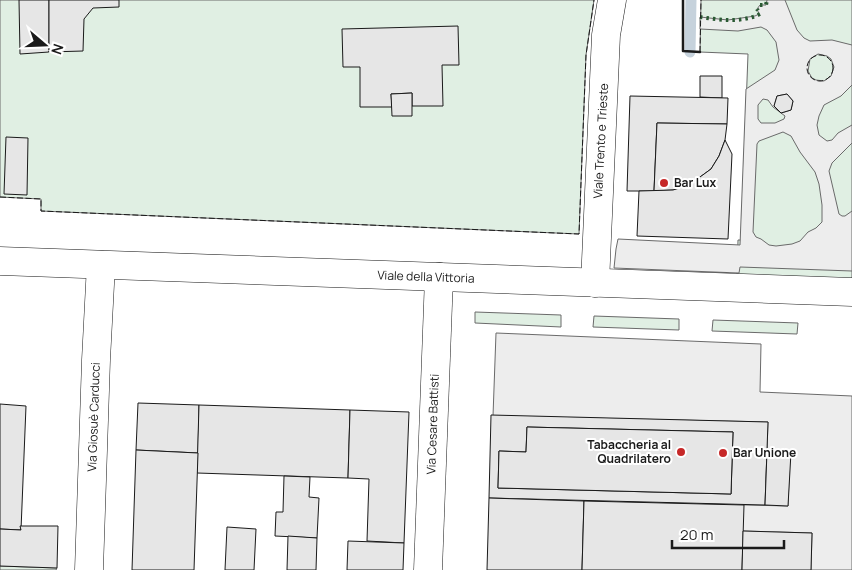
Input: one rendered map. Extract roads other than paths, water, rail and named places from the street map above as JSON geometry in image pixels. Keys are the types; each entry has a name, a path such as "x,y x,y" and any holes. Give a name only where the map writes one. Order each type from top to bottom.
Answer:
{"street":[{"name":"Viale Trento e Trieste","path":"595,282 606,35 612,0"},
{"name":"Viale della Vittoria","path":"0,261 852,292"},
{"name":"Via Giosuè Carducci","path":"89,570 101,265"},
{"name":"Via Cesare Battisti","path":"428,570 439,277"}],"waterway":[{"path":"690,52 691,0"}],"place":[{"name":"Bar Lux","path":"664,183"},
{"name":"Tabaccheria al Quadrilatero","path":"681,452"},
{"name":"Bar Unione","path":"723,453"}]}
